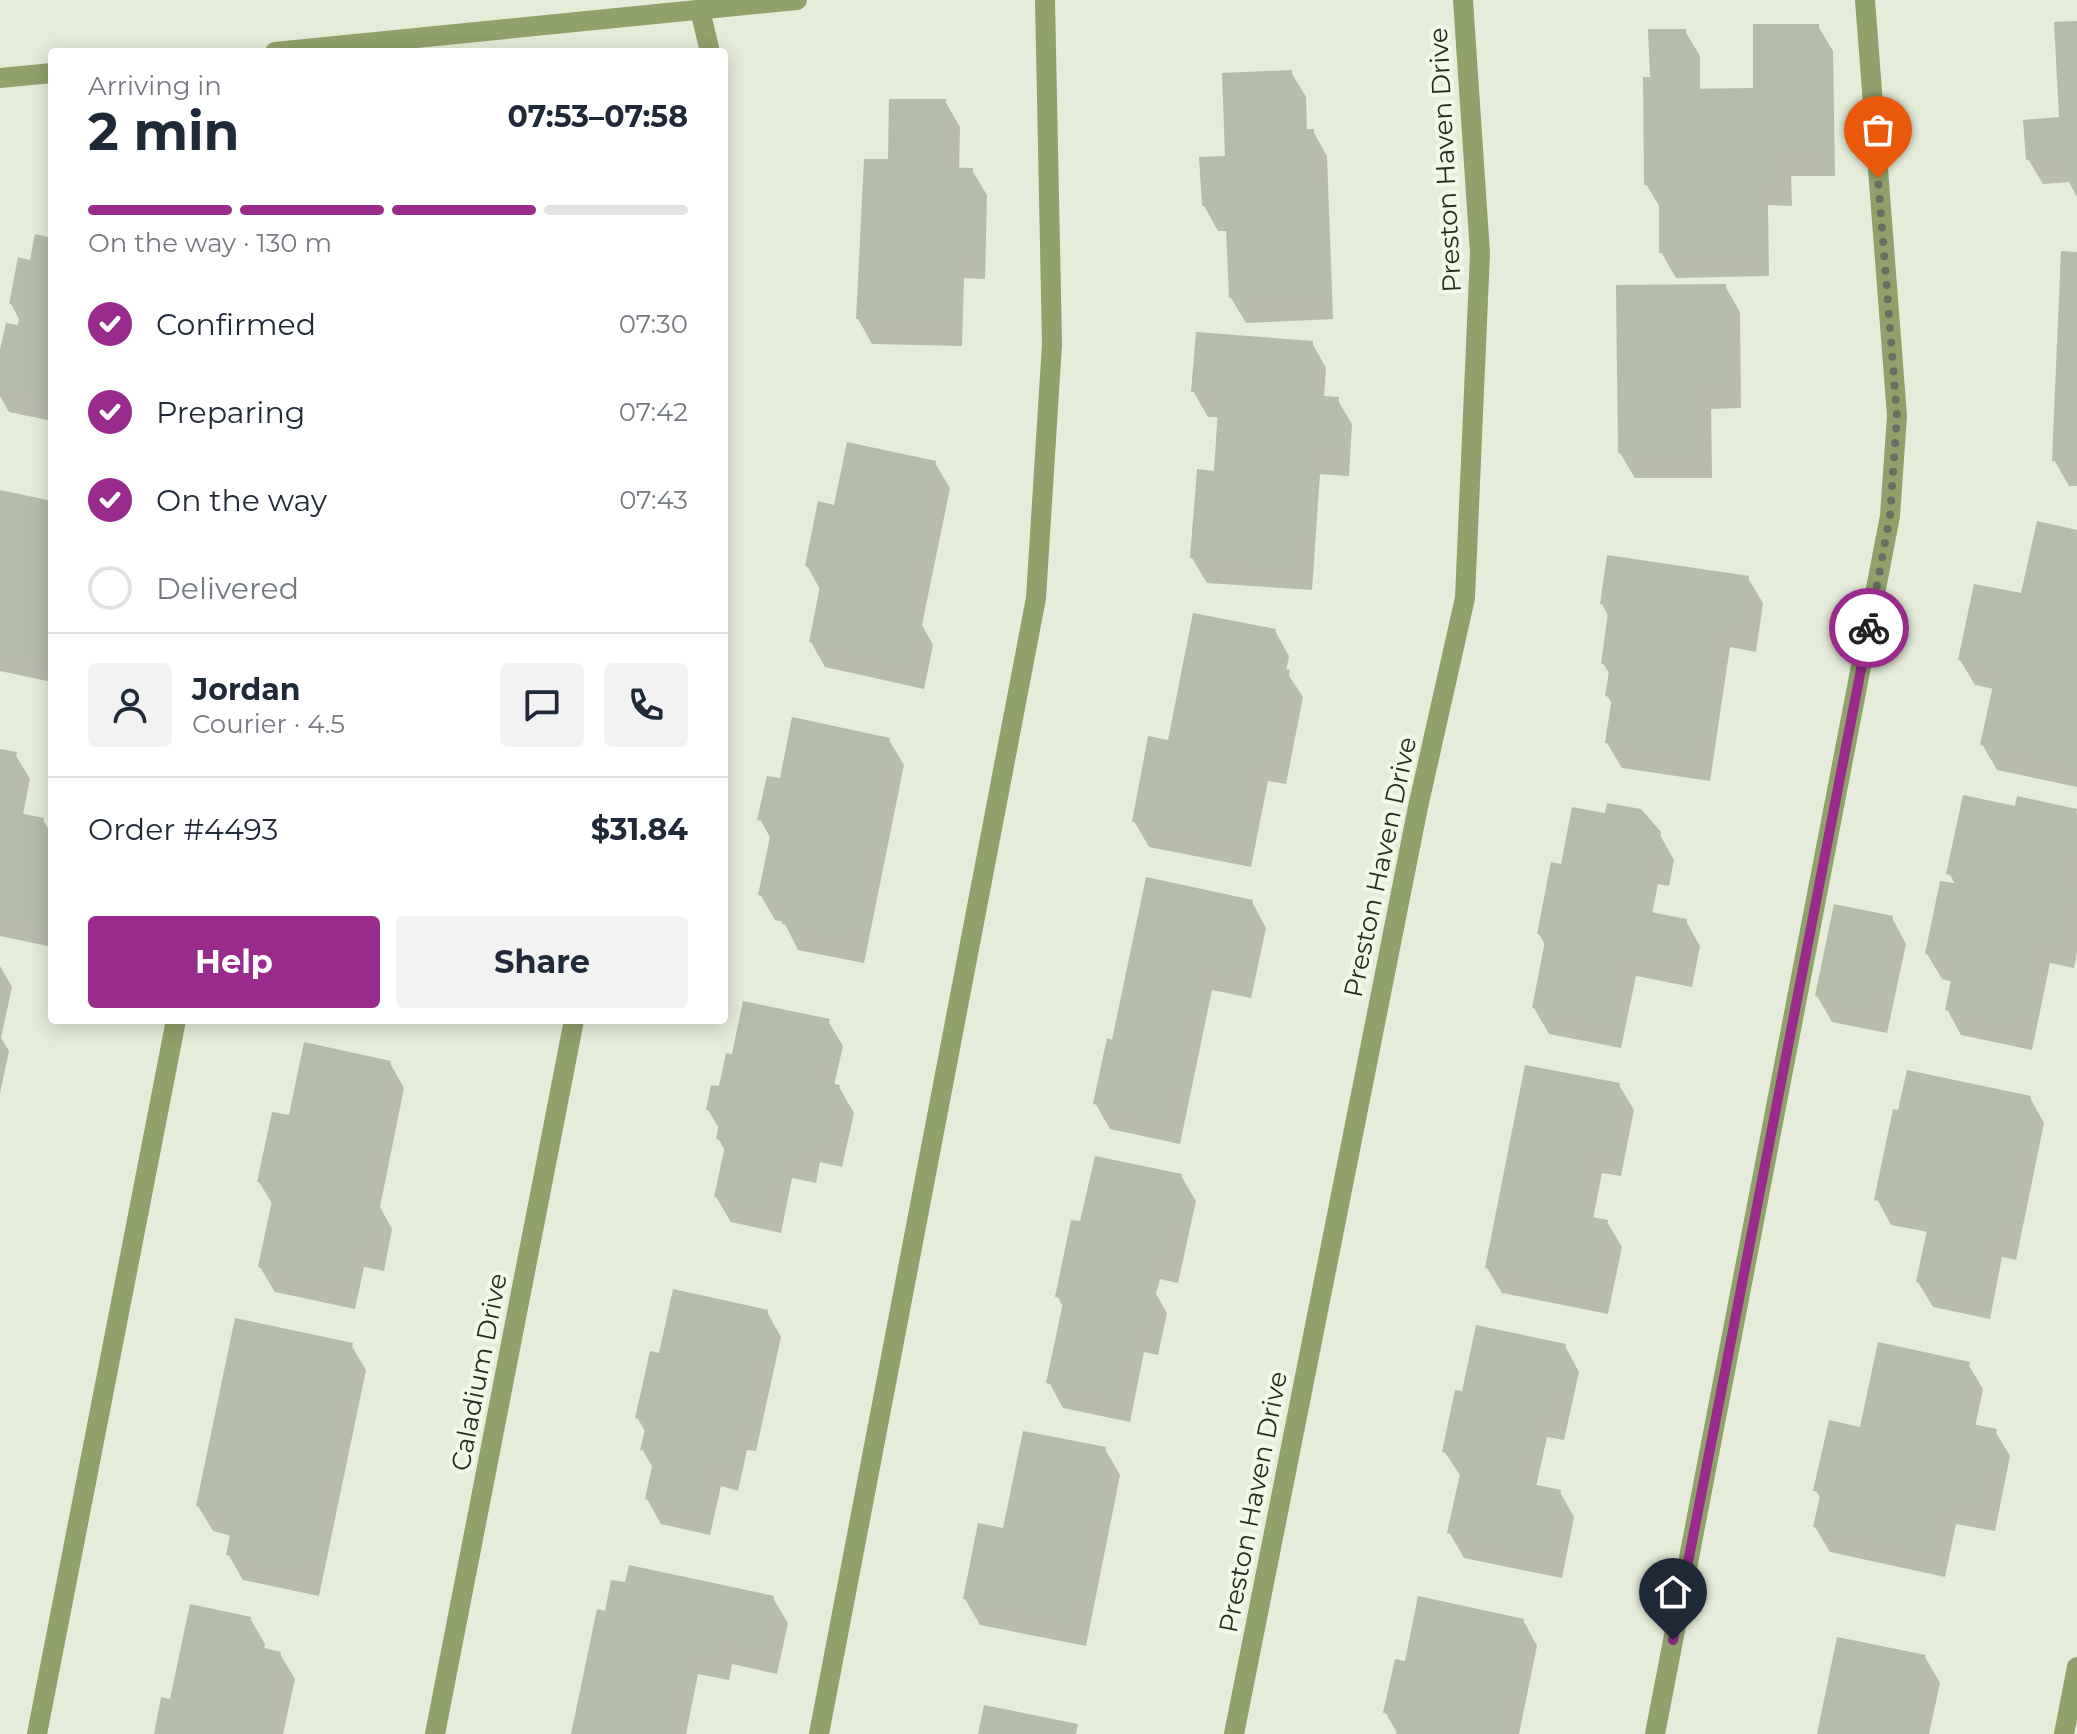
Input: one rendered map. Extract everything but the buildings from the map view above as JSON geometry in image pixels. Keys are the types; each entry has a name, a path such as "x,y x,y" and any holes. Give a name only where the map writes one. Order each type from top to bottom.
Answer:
{"street":[{"path":"365,48 797,0"},
{"path":"819,1734 1036,598 1052,344 1045,0"},
{"name":"Preston Haven Drive","path":"1234,1734 1418,807 1465,598 1480,253 1463,0"},
{"path":"1655,1734 1890,516 1897,416 1865,0"},
{"path":"700,10 709,48"},
{"path":"0,78 48,73"},
{"path":"37,1734 175,1024"},
{"name":"Caladium Drive","path":"435,1734 573,1024"},
{"path":"2064,1734 2077,1667"}],"way so far":[{"path":"1869,628 1890,516 1897,416 1878,178"}],"route":[{"path":"1673,1640 1869,628"}]}
